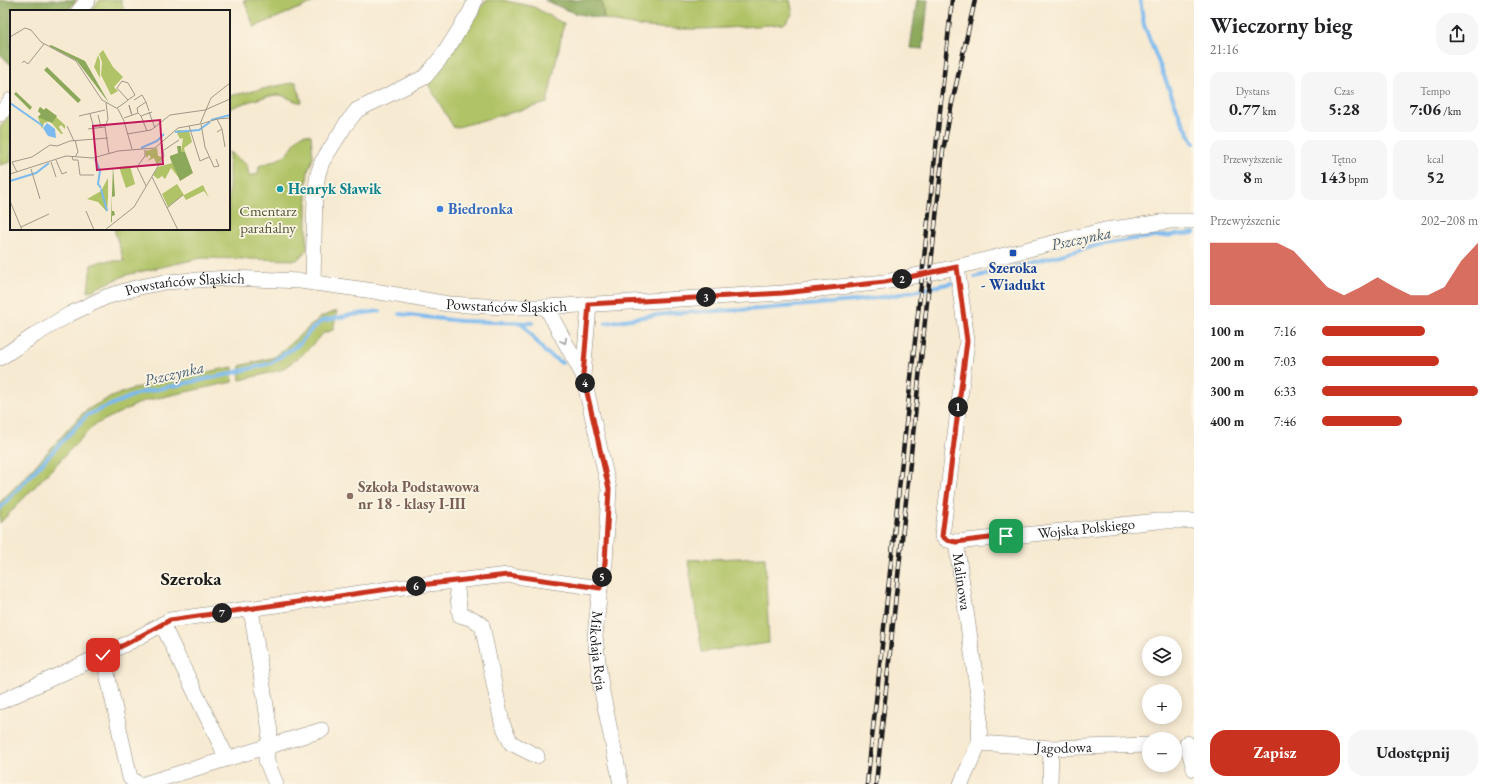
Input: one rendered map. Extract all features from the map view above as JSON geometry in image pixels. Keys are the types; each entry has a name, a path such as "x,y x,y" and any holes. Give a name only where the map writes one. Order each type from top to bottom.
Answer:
{"street":[{"path":"80,10 88,0"},
{"path":"313,283 315,194 318,174 322,162 346,124 357,110 425,77 435,66 471,11 475,0"},
{"path":"0,114 10,101"},
{"name":"Powstańców Śląskich","path":"1,354 70,314 106,297 135,288 165,282 229,278 278,280 313,283 448,304 504,307 546,307 783,293 885,282 957,267 1105,230 1170,221 1194,221"},
{"name":"Malinowa","path":"957,267 967,341 942,536 947,540 956,542 980,708 979,743 961,784"},
{"name":"Mikołaja Reja","path":"583,375 589,304"},
{"name":"Mikołaja Reja","path":"546,307 583,375 609,489 605,563 600,588 595,636 601,687 621,784"},
{"name":"Wojska Polskiego","path":"956,542 1158,521 1194,521"},
{"path":"0,702 126,644 170,620 250,610 403,587 508,575 600,588"},
{"path":"456,581 460,615 474,619 482,625 502,723 511,743 538,756"},
{"path":"250,610 270,732 266,760 276,784"},
{"path":"162,624 224,752 229,758"},
{"path":"103,655 130,778 138,784"},
{"path":"144,784 179,779 229,758 322,730"},
{"name":"Jagodowa","path":"979,743 1051,748 1142,745"},
{"path":"1185,743 1194,769"},
{"path":"1050,784 1051,748"}],"green space":[{"path":"0,0 77,0 69,10 10,10 10,64 0,54"},
{"path":"100,0 121,0 124,10 92,10"},
{"path":"244,0 319,0 254,27"},
{"path":"487,0 502,0 534,7 564,24 547,103 454,128 427,82 477,11"},
{"path":"544,0 601,0 604,19 574,13"},
{"path":"601,0 790,0 793,14 784,24 671,29 626,24 604,19"},
{"path":"917,0 928,0 923,49 910,48"},
{"path":"296,82 302,102 281,95 273,95 230,109 230,96"},
{"path":"10,114 10,162 0,165 0,127"},
{"name":"Cmentarz parafialny","path":"304,134 311,135 313,158 308,170 307,182 307,250 297,260 201,258 126,275 88,292 91,265 102,261 124,261 114,230 230,230 230,153 247,165 249,176 258,174 259,166 284,156"},
{"path":"337,311 333,330 324,333 302,355 281,370 240,380 240,366 275,357 321,317"},
{"path":"233,367 232,382 144,401 94,425 0,523 0,502 26,476 83,413 99,403 117,395 155,382"},
{"path":"765,557 769,643 702,652 688,560"}],"waterway":[{"path":"1140,0 1144,25 1181,119 1194,143"},
{"name":"Pszczynka","path":"975,277 1099,245 1133,239 1194,233"},
{"name":"Pszczynka","path":"606,323 672,313 760,309 854,301 890,296 952,283"},
{"name":"Pszczynka","path":"0,508 87,415 139,393 225,375 271,363 299,344 311,330 322,321 380,311"},
{"name":"Pszczynka","path":"400,314 460,321 532,323"},
{"path":"522,323 545,352 562,363"}],"railway":[{"path":"867,784 952,0"},
{"path":"876,784 943,151 975,0"}],"place":[{"name":"Henryk Sławik","path":"280,189"},
{"name":"Biedronka","path":"440,209"},
{"name":"Szeroka - Wiadukt","path":"1013,253"},
{"name":"Szkoła Podstawowa nr 18 - klasy I-III","path":"350,496"}],"district":[{"name":"Szeroka","path":"191,578"}],"route":[{"path":"103,655 170,620 250,610 403,587 508,575 600,588 605,563 609,489 583,375 589,304 783,293 885,282 957,267 967,341 942,536 947,540 956,542 1006,536"}]}
